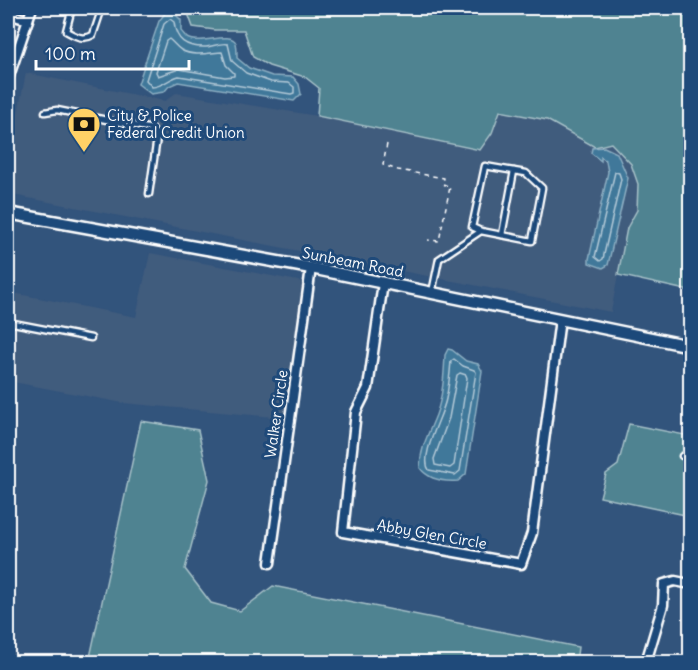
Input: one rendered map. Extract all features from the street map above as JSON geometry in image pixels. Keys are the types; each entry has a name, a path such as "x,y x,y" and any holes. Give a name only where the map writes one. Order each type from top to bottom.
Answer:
{"street":[{"path":"8,79 32,8"},
{"path":"8,14 28,20"},
{"name":"Sunbeam Road","path":"8,213 311,268 690,346"},
{"name":"Walker Circle","path":"270,563 311,268"},
{"name":"Abby Glen Circle","path":"383,283 368,387 356,412 344,532 521,564 532,533 560,319"},
{"path":"646,663 663,605 664,584 675,581 690,584"}],"lane":[{"path":"72,8 66,31 78,37 87,38 93,35 102,8"},
{"path":"45,112 57,110 152,129 157,138 149,194"},
{"path":"485,166 514,171 526,174 542,188 532,241 481,231 472,227 485,166"},
{"path":"502,235 514,171"},
{"path":"432,293 439,259 481,231"},
{"path":"8,322 91,338"},
{"path":"682,456 690,458"}],"path":[{"path":"387,144 383,165 444,178 443,184 450,187 439,242 428,240"}],"shaded area":[{"path":"26,73 165,101 176,93 317,116 480,150 492,133 500,111 547,120 595,147 611,143 631,164 638,184 637,210 627,228 611,312 13,195 8,190 8,162"},
{"path":"150,253 314,284 295,419 123,403 8,381 8,292 136,317"}],"green space":[{"path":"186,8 690,8 690,291 618,275 627,228 637,210 638,184 631,164 611,143 595,147 547,120 500,111 492,133 480,150 317,116 319,88 305,77 269,66 253,57 244,30 193,27"},
{"path":"141,421 198,430 209,480 185,569 211,603 240,611 273,586 578,647 576,662 89,662"},
{"path":"629,424 690,436 690,516 600,497 606,474 618,465"}],"water":[{"path":"166,12 173,12 181,20 181,31 187,38 193,40 233,39 236,43 237,58 249,68 272,76 293,77 299,84 301,94 294,101 178,82 169,86 164,92 151,94 138,84 159,21"},
{"path":"604,147 617,153 628,178 608,265 603,268 589,263 589,259 608,172 606,161 601,157 601,161 591,153 592,148"},
{"path":"448,349 466,361 478,364 482,371 466,474 458,481 437,479 420,468 423,447 440,400 445,355"}],"place":[{"name":"City & Police Federal Credit Union","path":"84,153"}]}
